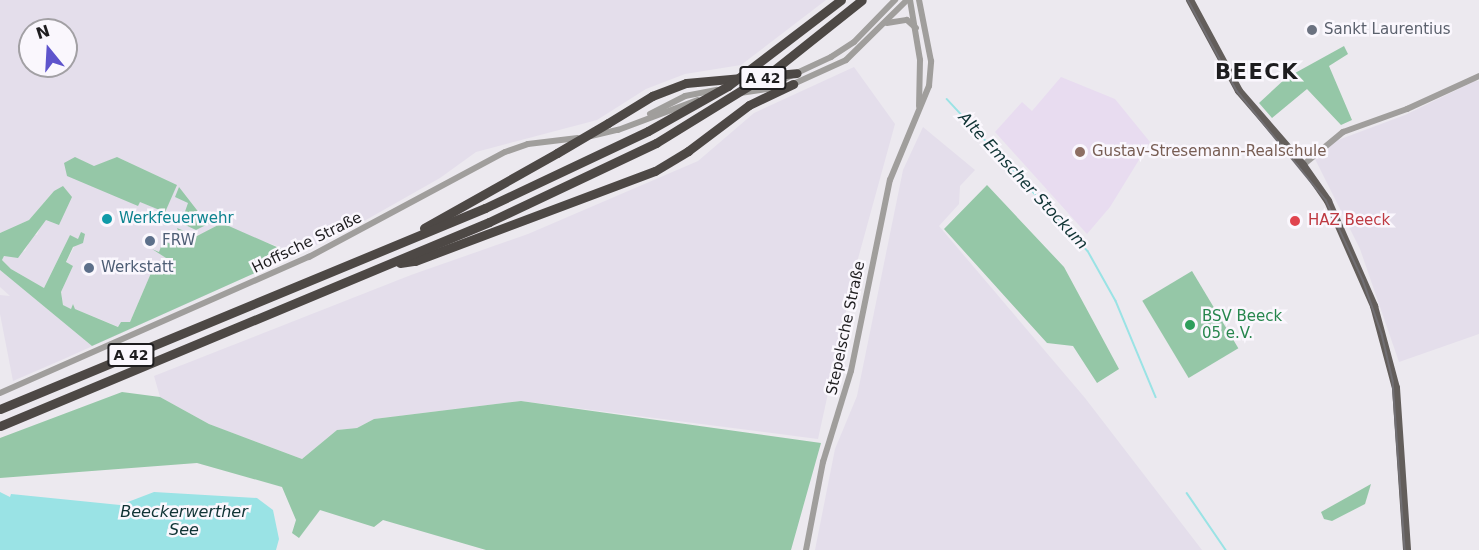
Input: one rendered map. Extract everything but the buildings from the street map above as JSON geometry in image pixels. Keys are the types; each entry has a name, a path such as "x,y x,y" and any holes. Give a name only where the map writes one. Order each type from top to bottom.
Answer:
{"highway":[{"name":"A 42","path":"0,409 399,244 556,176 648,131 728,86 842,0"},
{"name":"A 42","path":"0,426 543,198 656,144 794,56 862,0"},
{"path":"399,244 652,96 686,83 797,73"},
{"path":"389,264 415,261 638,178 688,151 749,105 793,84"}],"main road":[{"path":"1190,0 1239,91 1303,165 1346,236 1386,342 1402,439 1407,550"}],"street":[{"name":"Hoffsche Straße","path":"626,127 685,96 770,82 797,73 831,57 854,42 895,0"},
{"name":"Hoffsche Straße","path":"0,393 309,257 505,152 626,127 705,98 793,84 836,66 886,23 908,0"},
{"name":"Stepelsche Straße","path":"908,0 916,28 921,88 917,113"},
{"name":"Stepelsche Straße","path":"806,550 819,477 851,371 890,180 929,86 931,61 920,0"},
{"path":"886,23 907,20 916,28"},
{"path":"831,57 836,66"},
{"path":"1303,165 1343,132 1407,109 1479,76"}],"shaded area":[{"path":"0,0 826,0 741,65 685,74 646,89 597,120 476,152 440,178 350,229 297,254 66,358 13,381 0,314 0,295 10,296 0,287 0,270 92,346 294,252 217,225 203,235 179,232 174,245 159,252 153,249 166,258 166,266 154,266 130,322 121,322 119,327 75,309 73,304 71,309 63,305 61,292 73,266 66,263 78,239 70,235 44,288 11,269 2,260 4,256 25,251 33,234 37,235 54,191 29,220 0,233","holes":["75,157 94,167 117,157 176,185 162,211 140,201 138,205"]},
{"path":"854,67 895,124 856,266 818,439 521,401 374,419 357,428 337,430 302,459 209,424 160,397 154,376 411,275 528,234 698,161 754,113"},
{"name":"Gustav-Stresemann-Realschule","path":"1061,77 1115,99 1150,142 1110,207 1087,234 995,132 1022,102 1032,111"},
{"path":"1479,81 1479,334 1399,362 1360,249 1314,157 1330,143 1405,115"},
{"path":"923,127 975,170 960,186 959,204 939,226 1085,398 1202,550 815,550 835,449 857,396 903,170"}],"green space":[{"path":"1344,46 1348,54 1329,66 1352,120 1341,125 1307,89 1272,118 1259,103 1286,78"},
{"path":"75,157 94,166 117,157 177,185 163,217 162,211 140,202 138,206 67,176 64,163"},
{"path":"987,185 1064,267 1119,369 1097,383 1073,346 1047,343 944,229"},
{"path":"63,186 72,197 59,225 46,220 18,258 4,256 2,260 11,269 44,288 70,235 78,239 81,232 85,234 83,243 73,247 66,262 73,266 61,292 63,305 71,309 73,304 75,309 118,327 121,322 130,322 154,266 166,266 166,258 152,249 159,252 163,241 174,245 179,233 177,228 197,236 222,223 295,255 92,346 0,270 0,233 29,220 54,191"},
{"path":"179,187 200,214 216,220 196,230 181,223 188,203 175,197"},
{"name":"BSV Beeck 05 e.V.","path":"1192,271 1238,348 1189,378 1142,301"},
{"path":"122,392 160,397 209,424 302,459 337,430 357,428 374,419 521,401 821,443 791,550 486,550 383,520 374,527 320,510 299,538 292,533 296,520 282,487 197,463 0,478 0,438"},
{"path":"1371,484 1365,504 1332,521 1324,519 1321,512"}],"water":[{"name":"Beeckerwerther See","path":"0,492 10,497 11,494 120,505 154,492 257,498 273,510 279,539 276,550 0,550"}],"waterway":[{"name":"Alte Emscher Stockum","path":"947,99 1088,251 1116,301 1156,397"},
{"name":"Alte Emscher Stockum","path":"1187,493 1226,550"}],"tram line":[{"path":"1188,0 1237,91 1326,200 1363,280 1382,334 1393,381 1405,550"}],"place":[{"name":"Sankt Laurentius","path":"1312,30"},
{"name":"Gustav-Stresemann-Realschule","path":"1080,152"},
{"name":"Werkfeuerwehr","path":"107,219"},
{"name":"HAZ Beeck","path":"1295,221"},
{"name":"FRW","path":"150,241"},
{"name":"Werkstatt","path":"89,268"},
{"name":"BSV Beeck 05 e.V.","path":"1190,325"}],"district":[{"name":"BEECK","path":"1257,72"}]}
